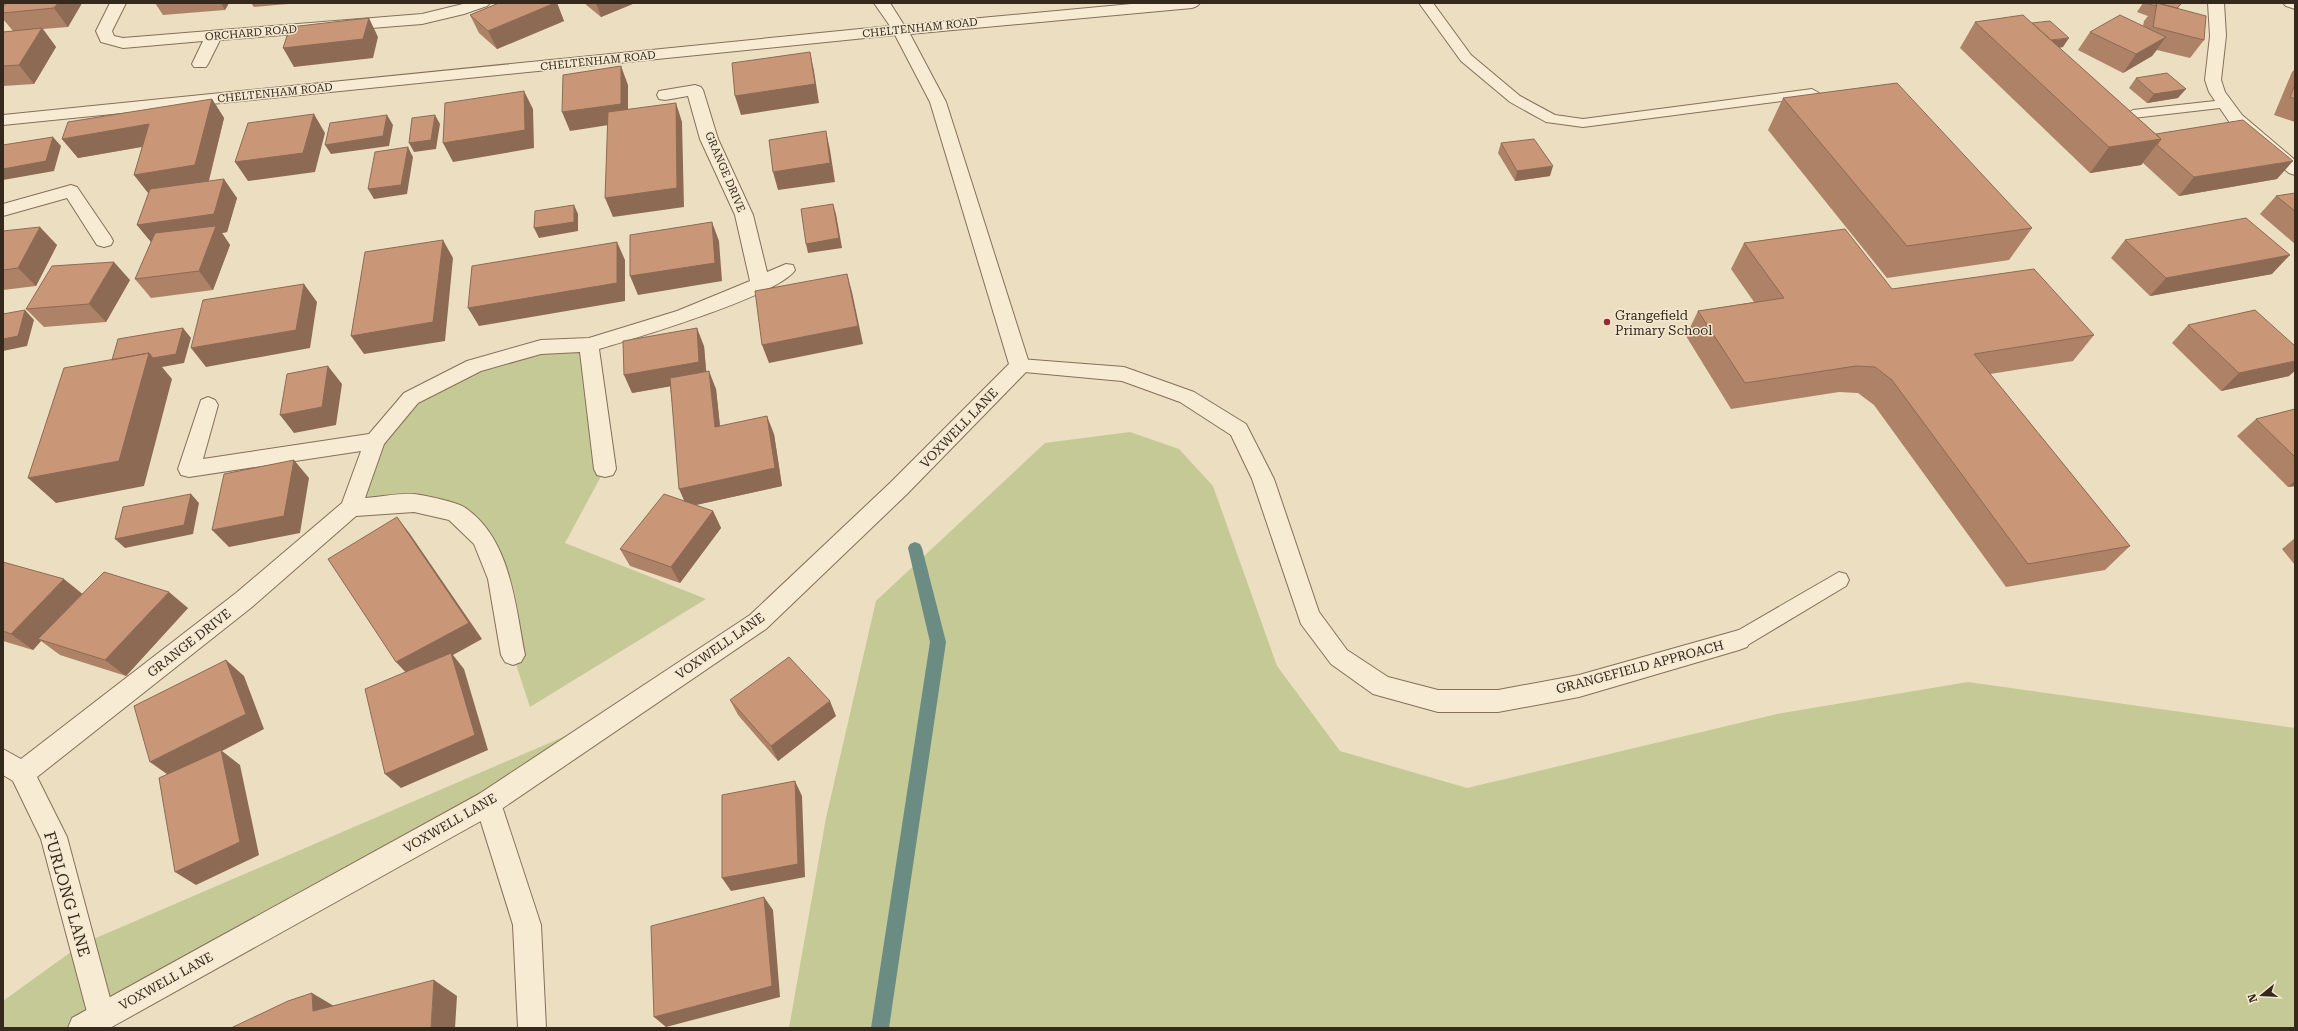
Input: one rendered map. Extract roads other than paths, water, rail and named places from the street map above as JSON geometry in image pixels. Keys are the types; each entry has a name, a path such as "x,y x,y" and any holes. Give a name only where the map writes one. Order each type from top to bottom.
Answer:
{"street":[{"name":"ORCHARD ROAD","path":"118,3 104,31 107,39 114,42 214,36 422,18 440,16 482,3"},
{"path":"882,3 900,30 938,102 1020,366"},
{"name":"CHELTENHAM ROAD","path":"3,120 900,30 1192,3"},
{"path":"2216,3 2218,36 2214,80 2224,104 2252,134 2295,169"},
{"path":"2291,3 2295,4"},
{"path":"200,64 214,36"},
{"name":"GRANGE DRIVE","path":"665,95 695,90 709,139 744,215 760,284"},
{"path":"3,210 71,191 104,241"},
{"path":"513,655 499,579 483,539 456,513 414,503 352,508 375,441 412,398 474,366 541,347 589,344 684,316 760,284 786,270"},
{"path":"589,344 605,469"},
{"name":"GRANGEFIELD APPROACH","path":"1020,366 1124,374 1187,397 1239,430 1263,479 1309,617 1339,658 1382,686 1438,701 1498,701 1579,686 1739,640"},
{"name":"VOXWELL LANE","path":"91,1023 488,803 758,622 900,488 1020,366"},
{"path":"208,405 189,469 375,441"},
{"name":"GRANGE DRIVE","path":"13,767 244,600 352,508"},
{"name":"FURLONG LANE","path":"13,767 54,837 91,1023"},
{"path":"488,803 527,925 532,1028"}],"lane":[{"path":"1426,3 1466,58 1514,99 1551,119 1583,123 1812,93"},
{"path":"2133,114 2224,104"},
{"path":"1739,640 1839,580"}],"waterway":[{"path":"880,1028 938,642 915,548"}],"place":[{"name":"Grangefield Primary School","path":"1607,322"}]}
